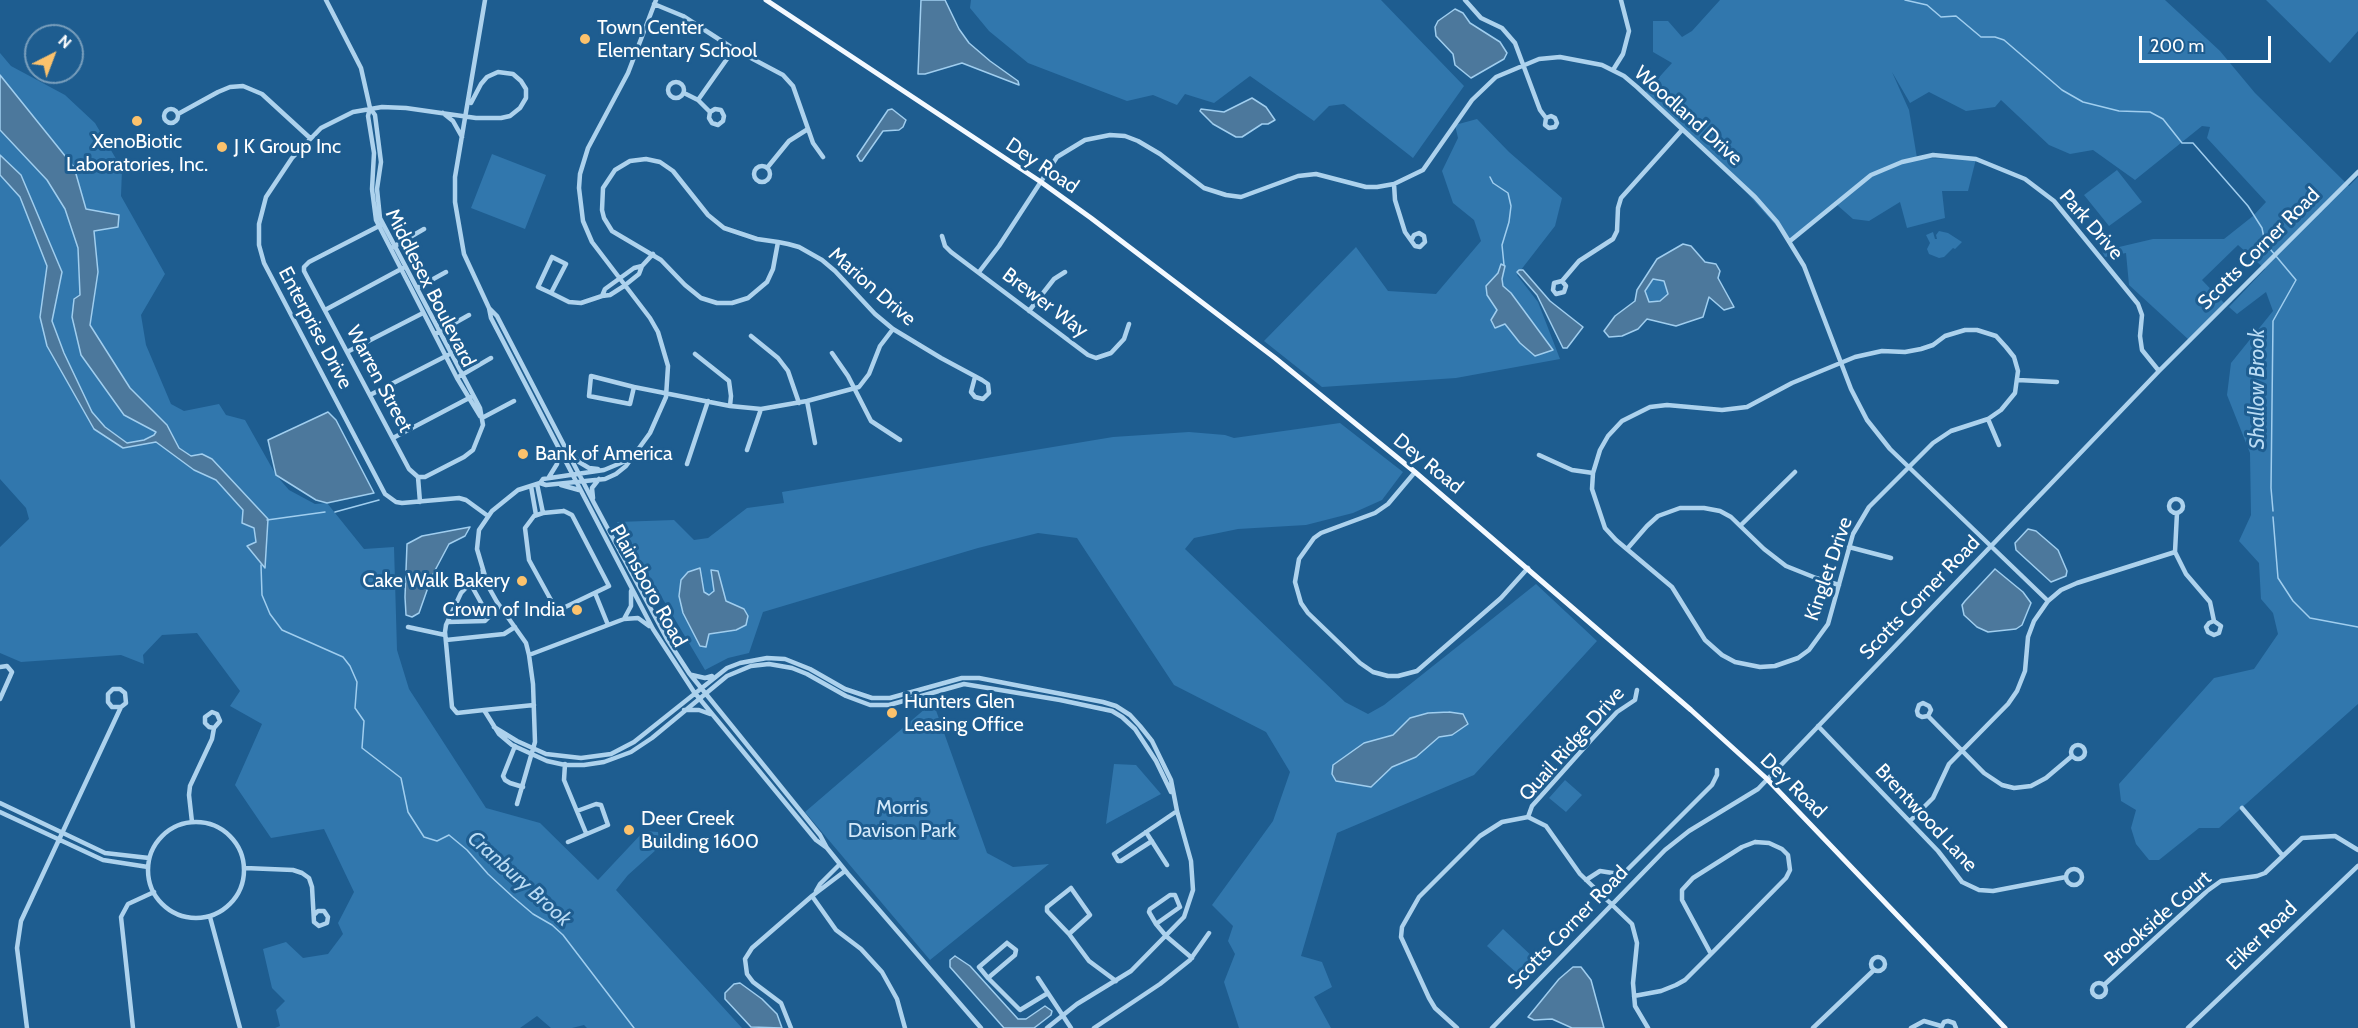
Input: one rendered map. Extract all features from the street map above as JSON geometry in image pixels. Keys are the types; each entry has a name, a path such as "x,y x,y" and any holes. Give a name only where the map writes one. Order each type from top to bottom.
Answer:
{"main road":[{"name":"Dey Road","path":"766,0 1041,182 1275,358 1415,472 1528,568 1767,779 2006,1028"}],"street":[{"path":"326,0 361,68 370,108 395,106 466,116 493,118 510,116 524,103 526,89 513,74 498,72 487,77 481,84 468,108"},
{"path":"1465,0 1481,18 1502,28 1515,43 1540,110 1546,118"},
{"path":"1613,70 1623,54 1629,31 1621,0"},
{"path":"468,108 485,1"},
{"path":"536,484 600,479 615,474 626,466 628,460 650,433 659,416 667,392 668,366 658,332 650,318 592,242 583,221 580,202 580,174 588,148 628,73 655,2 783,75 793,86 813,143 823,157"},
{"path":"698,100 735,49"},
{"name":"Woodland Drive","path":"979,272 999,246 1057,157 1085,140 1110,135 1125,136 1138,141 1160,154 1204,188 1226,195 1241,197 1298,176 1316,174 1366,187 1394,184 1422,170 1472,100 1496,77 1539,59 1560,57 1581,59 1613,70 1637,87 1755,197 1777,222 1804,266 1851,389 1867,420 1890,449 2048,601"},
{"path":"178,114 218,92 230,87 243,86 262,94 310,138"},
{"path":"684,93 698,100 710,112"},
{"name":"Enterprise Drive","path":"370,108 334,120 310,138 292,158 266,197 261,213 259,244 264,263 385,495 396,502 459,498 466,500 488,516"},
{"name":"Middlesex Boulevard","path":"370,108 368,116 375,153 372,203 414,290 482,418"},
{"name":"Plainsboro Road","path":"468,108 455,177 455,202 464,254 489,308 491,318 653,629 694,692 816,840 827,848"},
{"path":"441,112 453,121 462,137"},
{"path":"767,168 789,141 808,129"},
{"path":"1562,281 1583,257 1604,247 1613,239 1617,231 1621,198 1682,130"},
{"name":"Park Drive","path":"1790,241 1871,175 1902,162 1933,155 1971,158 1986,163 2025,179 2054,201 2138,304 2142,315 2140,336 2142,350 2159,370"},
{"name":"Marion Drive","path":"778,242 773,269 767,282 748,298 732,303 717,303 701,297 653,255 612,231 602,210 603,188 609,177 622,165 638,159 654,160 665,165 708,215 724,228 748,236 778,242 799,247 822,260 874,314 893,329 975,377"},
{"name":"Scotts Corner Road","path":"1492,1028 1665,850 1689,831 1740,801 1767,779 2159,370 2358,172"},
{"path":"1394,184 1401,223 1412,239"},
{"name":"Warren Street","path":"381,225 309,262 304,267 304,272 409,469 418,477"},
{"path":"393,247 424,229"},
{"name":"Brewer Way","path":"942,236 945,246 1088,355 1096,358 1111,353 1124,339 1129,324"},
{"path":"551,293 566,264 552,257 538,287 569,302 581,303 610,295 624,286 639,274 642,266 653,255"},
{"path":"602,296 606,289 619,279 634,268 642,266"},
{"path":"325,310 403,268"},
{"path":"414,290 446,272"},
{"path":"1029,310 1054,279 1065,272"},
{"name":"Plainsboro Road","path":"489,308 497,316 581,480 667,639 688,673 820,835 845,871 981,1028"},
{"path":"347,352 426,312"},
{"path":"437,333 469,315"},
{"path":"634,387 630,404 589,396 591,376 730,406 761,409 799,403 854,390 864,381 880,346 893,329"},
{"name":"Kinglet Drive","path":"1988,418 1951,431 1933,443 1869,507 1853,534 1828,624 1809,650 1788,663 1760,667 1736,662 1722,655 1705,640 1672,587 1605,528 1592,489 1593,473 1600,450 1608,436 1622,421 1650,407 1667,405 1722,410 1747,407 1792,383 1856,357 1882,351 1905,352 1921,349 1933,345 1945,336 1965,330 1977,330 1996,336 2014,357 2018,380"},
{"path":"751,336 778,358 788,371 799,403"},
{"path":"832,353 848,376 871,421 876,427 900,440"},
{"path":"695,354 729,381 730,406"},
{"path":"370,396 448,355"},
{"path":"460,376 491,358"},
{"path":"975,377 986,382 990,387 989,393 983,399 975,397 971,392 975,377"},
{"path":"1999,445 1988,418 2008,403 2015,393 2018,380 2057,382"},
{"path":"393,438 471,397"},
{"path":"420,502 418,477 424,477 473,450 481,433 482,418 514,401"},
{"path":"687,464 708,401"},
{"path":"807,401 815,443"},
{"path":"747,450 761,409"},
{"path":"560,437 579,462 589,468 604,470"},
{"path":"549,478 557,464 558,455 555,444"},
{"path":"1539,455 1572,470 1593,473"},
{"path":"517,804 534,749 534,705 530,655 526,643 497,602 483,570 477,539 488,516 512,493 543,479 604,470 628,460"},
{"path":"1415,472 1388,504 1376,513 1321,533 1314,538 1299,559 1295,582 1301,603 1308,613 1360,663 1373,672 1388,676 1417,671 1506,593 1528,568"},
{"path":"1741,525 1795,472"},
{"path":"594,503 592,488 600,479"},
{"path":"536,484 543,513"},
{"path":"536,484 536,515"},
{"path":"556,484 579,490"},
{"path":"1627,549 1658,516 1691,506 1720,511 1741,525 1764,549 1786,566 1839,585"},
{"path":"564,511 572,514 609,586 557,611 529,560 525,528 536,515 543,513 564,511"},
{"path":"2177,513 2175,552 2186,574 2210,602 2214,621"},
{"path":"1849,547 1891,558"},
{"path":"1910,821 1932,798 1949,764 2008,704 2017,691 2025,671 2028,637 2034,621 2048,601 2061,590 2077,583 2175,552"},
{"path":"483,570 461,593 448,622 445,638 453,710 457,713 534,705"},
{"path":"448,622 484,621 489,617 470,583"},
{"path":"624,619 632,601 628,583"},
{"path":"595,593 608,625"},
{"path":"530,655 624,619 638,618 653,629"},
{"path":"408,627 445,638 504,634 515,627"},
{"path":"688,673 705,678 740,663 770,658 793,662 845,689 872,698 890,698 962,678 992,680 1103,702 1130,715 1140,726 1163,762 1171,780 1191,861 1193,890 1184,917 1131,971 1063,1014 1047,1028"},
{"path":"484,710 499,734 515,746 532,756 565,765 604,762 631,752 652,738 727,676 751,666 770,664 792,668 846,696 870,705 889,705 963,684 1100,708 1122,717 1135,729 1156,761 1173,794"},
{"path":"0,667 7,666 12,676 0,699"},
{"path":"494,727 546,754 566,758 611,753 634,742 718,674"},
{"path":"0,681 8,681"},
{"path":"27,1028 17,948 21,921 127,699 125,693 120,689 113,689 108,694 108,702 112,707 121,708"},
{"name":"Quail Ridge Drive","path":"1528,817 1532,806 1592,739 1617,712 1635,700 1637,690"},
{"path":"684,710 702,710 713,715"},
{"path":"1928,716 1994,781 2014,788 2031,786 2046,778 2072,756"},
{"name":"Brentwood Lane","path":"1818,726 1938,851 1962,882 1979,890 1993,891 2066,877"},
{"path":"192,822 190,786 212,739 214,728"},
{"path":"515,746 503,776 505,780 523,787"},
{"path":"566,758 564,780 586,833"},
{"path":"1586,880 1600,871 1619,874 1625,872 1712,785 1717,770"},
{"path":"0,803 105,852 150,858"},
{"path":"568,842 608,825 601,805 597,804 577,811"},
{"path":"2242,808 2283,856"},
{"path":"1152,841 1118,861 1114,854 1115,851 1177,811"},
{"path":"0,812 103,860 148,867"},
{"name":"Quail Ridge Drive","path":"1457,1028 1435,1008 1428,998 1401,937 1402,927 1419,897 1479,836 1502,822 1528,817 1546,826 1572,864 1625,916 1636,934 1634,996"},
{"path":"192,822 207,823 222,829 234,839 242,852 245,868 244,881 239,893 222,911 197,918 178,914 161,903 149,880 148,867 155,845 165,834 177,826 192,822"},
{"path":"1146,832 1167,865"},
{"name":"Brookside Court","path":"2104,985 2214,885 2229,878 2257,876 2265,873 2302,838 2335,836 2358,850"},
{"path":"1648,1028 1635,1006 1634,996 1661,991 1685,980 1711,954 1786,878 1791,864 1788,855 1782,849 1769,843 1749,844 1693,878 1682,890 1682,900 1711,954"},
{"path":"814,894 820,884 840,864"},
{"name":"Eiker Road","path":"2188,1028 2358,866"},
{"path":"245,868 293,870 302,873 309,878 314,915"},
{"path":"791,1028 781,1004 749,977 744,962 752,948 814,894 845,871"},
{"path":"1068,934 1090,915 1071,888 1047,907 1068,934 1089,961 1116,981"},
{"path":"133,1028 122,917 128,904 154,892"},
{"path":"814,894 836,930 861,949 882,972 897,999 905,1028"},
{"path":"1156,924 1180,907 1175,895 1150,909 1149,912 1156,924 1166,936 1192,958"},
{"path":"210,916 240,1028"},
{"path":"1094,1028 1151,992 1192,958 1209,933"},
{"path":"988,978 1015,955 1016,951 1011,946 1003,944 979,967 988,978 1020,1010 1048,993"},
{"path":"1813,1028 1874,970"},
{"path":"1038,978 1071,1028"},
{"path":"1911,1028 1924,1021 1941,1027 1948,1021 1954,1023 1956,1028"}],"green space":[{"path":"971,0 1381,0 1464,86 1413,158 1344,104 1329,106 1314,121 1250,76 1214,103 1185,94 1177,105 1153,95 1127,101 1028,63 989,31 970,8"},
{"path":"1720,0 2165,0 2220,51 2255,93 2349,186 2358,177 2358,704 2219,828 2199,828 2159,860 2149,860 2136,844 2131,828 2136,810 2121,801 2119,784 2214,678 2254,669 2278,634 2273,613 2261,599 2259,563 2239,541 2251,515 2250,453 2227,395 2231,363 2273,311 2266,292 2237,314 2229,307 2265,269 2238,245 2202,280 2225,304 2189,340 2129,285 2126,253 2105,257 2102,251 2153,239 2224,239 2253,216 2266,202 2207,138 2210,127 2202,126 2135,180 2093,150 2070,154 2049,145 2001,100 1995,107 1966,111 1929,92 1910,103 1892,72 1909,110 1917,158 1976,159 1968,191 1942,191 1945,218 1907,228 1900,202 1869,221 1853,219 1836,204 1790,241 1720,163 1644,94 1672,63 1653,52 1653,21 1668,21 1682,37 1692,31"},
{"path":"2266,0 2358,0 2358,31 2330,63"},
{"path":"0,53 11,66 24,73 24,84 45,84 65,95 95,123 122,169 121,196 165,274 141,315 146,345 171,404 184,411 219,404 226,415 245,420 276,475 289,490 315,504 327,503 364,549 394,547 397,650 409,689 486,808 540,823 598,880 644,831 658,832 657,849 628,875 616,890 742,1028 587,1028 584,1025 572,1028 551,1028 537,1016 520,1028 275,1028 280,1026 276,1010 285,1001 272,988 263,949 286,942 303,958 328,954 343,934 338,923 354,892 324,829 271,838 235,785 262,724 230,706 240,691 197,633 162,635 143,655 144,664 121,655 21,662 0,653 0,547 29,519 26,508 0,479 0,175 20,197 47,266 40,317 47,346 94,429 123,448 156,442 194,470 216,480 243,510 242,523 254,528 256,542 247,546 264,567 268,519 212,459 202,454 191,456 179,448 167,425 130,388 90,325 98,272 93,230 118,227 119,215 86,209 74,167 0,75"},
{"path":"1477,119 1509,152 1562,198 1555,226 1517,275 1538,302 1560,359 1456,378 1322,387 1264,341 1356,247 1388,291 1436,294 1481,241 1474,220 1453,203 1442,171 1458,138 1455,125"},
{"path":"0,130 47,180 65,209 78,248 80,295 74,300 124,415 157,432 144,440 127,443 105,427 92,412 64,353 52,320 62,271 21,175 0,155"},
{"path":"492,154 546,175 525,229 471,208"},
{"path":"2117,170 2142,202 2109,226 2084,195"},
{"path":"1939,231 1948,233 1962,242 1944,257 1939,258 1929,254 1927,249 1930,243 1926,235 1933,232 1937,239 1936,235"},
{"path":"1653,279 1664,281 1668,294 1660,301 1649,302 1645,291"},
{"path":"1340,423 1403,472 1382,500 1353,513 1306,525 1238,529 1194,538 1185,549 1345,702 1368,714 1384,705 1536,584 1597,641 1474,775 1337,833 1301,956 1322,962 1332,987 1314,997 1331,1028 1239,1028 1224,982 1235,954 1228,941 1233,926 1212,905 1273,821 1290,772 1266,732 1174,685 1077,538 1038,533 978,548 763,612 749,653 728,658 705,670 617,522 674,520 694,540 708,538 747,508 784,503 782,492 1113,437 1189,432 1234,438"},
{"name":"Morris Davison Park","path":"933,702 987,853 1013,867 1049,864 930,960 805,812"},
{"path":"1114,764 1136,765 1161,794 1106,824"},
{"path":"1565,780 1582,795 1566,812 1549,798"},
{"path":"1503,929 1534,958 1519,975 1487,946"}],"shaded area":[{"path":"921,0 945,0 959,29 969,43 1018,81 1019,85 962,63 918,74"},
{"path":"1455,9 1463,13 1470,23 1500,42 1507,53 1504,59 1471,78 1455,65 1453,54 1436,36 1435,27 1438,21"},
{"path":"0,75 74,167 86,209 119,215 118,227 94,231 98,272 90,325 130,388 167,425 179,448 191,456 202,454 212,459 268,519 265,568 247,546 256,542 254,528 242,523 243,510 216,480 194,470 156,442 123,448 94,429 47,346 40,317 47,266 20,197 0,175 0,155 21,175 62,272 52,321 64,353 92,412 105,427 127,443 144,440 154,435 156,432 124,415 81,355 72,317 74,299 80,295 78,248 65,209 47,180 0,130"},
{"path":"1252,98 1266,107 1275,120 1262,124 1242,137 1236,137 1213,124 1200,111 1201,109 1224,112"},
{"path":"892,109 906,120 903,127 899,130 883,131 860,161 857,156 888,110"},
{"path":"1683,244 1691,246 1705,262 1716,264 1720,271 1718,278 1734,307 1724,310 1709,297 1703,317 1676,326 1647,319 1638,329 1622,336 1609,337 1604,331 1615,316 1635,301 1637,290 1657,259","holes":["1653,279 1664,281 1668,294 1660,301 1649,302 1645,291"]},
{"path":"1501,264 1505,266 1503,286 1511,293 1553,350 1535,356 1520,343 1505,324 1495,328 1491,320 1497,310 1487,295 1486,286 1498,273"},
{"path":"1523,270 1550,301 1583,327 1567,348 1563,348 1537,295 1517,272"},
{"path":"328,412 336,420 374,493 327,503 316,500 276,475 268,440"},
{"path":"470,527 465,536 449,544 432,576 419,613 412,617 406,615 407,544 422,536"},
{"path":"2028,529 2036,531 2058,550 2067,571 2066,576 2051,582 2016,550 2015,543"},
{"path":"700,568 704,592 709,595 714,591 711,570 718,571 726,601 744,609 748,616 746,625 736,630 709,634 706,647 700,646 683,613 679,596 681,580 688,572"},
{"path":"1995,569 2023,592 2031,603 2022,625 2016,629 1988,632 1977,627 1964,615 1962,605"},
{"path":"1428,713 1463,714 1468,724 1452,735 1439,737 1416,757 1392,767 1371,787 1336,781 1332,774 1333,765 1364,743 1393,735 1410,718"},
{"path":"955,956 970,966 1018,1019 1026,1019 1045,1006 1052,1011 1051,1015 1034,1028 1004,1028 950,967 950,960"},
{"path":"1573,967 1581,967 1591,980 1604,1028 1572,1028 1552,1019 1534,1020 1528,1017 1559,979"},
{"path":"740,983 762,999 777,1014 782,1028 751,1027 725,999 725,993 734,984"}],"waterway":[{"name":"Shallow Brook","path":"1905,0 1927,5 1941,17 1956,16 1981,37 1995,37 2004,40 2062,90 2083,102 2119,111 2150,112 2163,119 2182,143 2193,143 2248,206 2262,228 2265,243 2296,280 2273,321 2271,488 2273,511"},
{"path":"1490,177 1493,183 1508,193 1511,206 1502,245 1504,265"},
{"path":"335,512 379,500"},
{"path":"267,520 325,512"},
{"name":"Shallow Brook","path":"2273,517 2278,578 2293,601 2310,618 2358,627"},
{"name":"Cranbury Brook","path":"261,565 262,595 270,614 282,630 343,657 350,666 357,682 355,708 364,721 362,748 401,778 408,812 424,837 437,841 449,835 513,897 563,935 634,1028"}],"place":[{"name":"Town Center Elementary School","path":"585,39"},
{"name":"XenoBiotic Laboratories, Inc.","path":"137,121"},
{"name":"J K Group Inc","path":"222,147"},
{"name":"Bank of America","path":"523,454"},
{"name":"Cake Walk Bakery","path":"522,581"},
{"name":"Crown of India","path":"577,610"},
{"name":"Hunters Glen Leasing Office","path":"892,713"},
{"name":"Deer Creek Building 1600","path":"629,830"}]}
